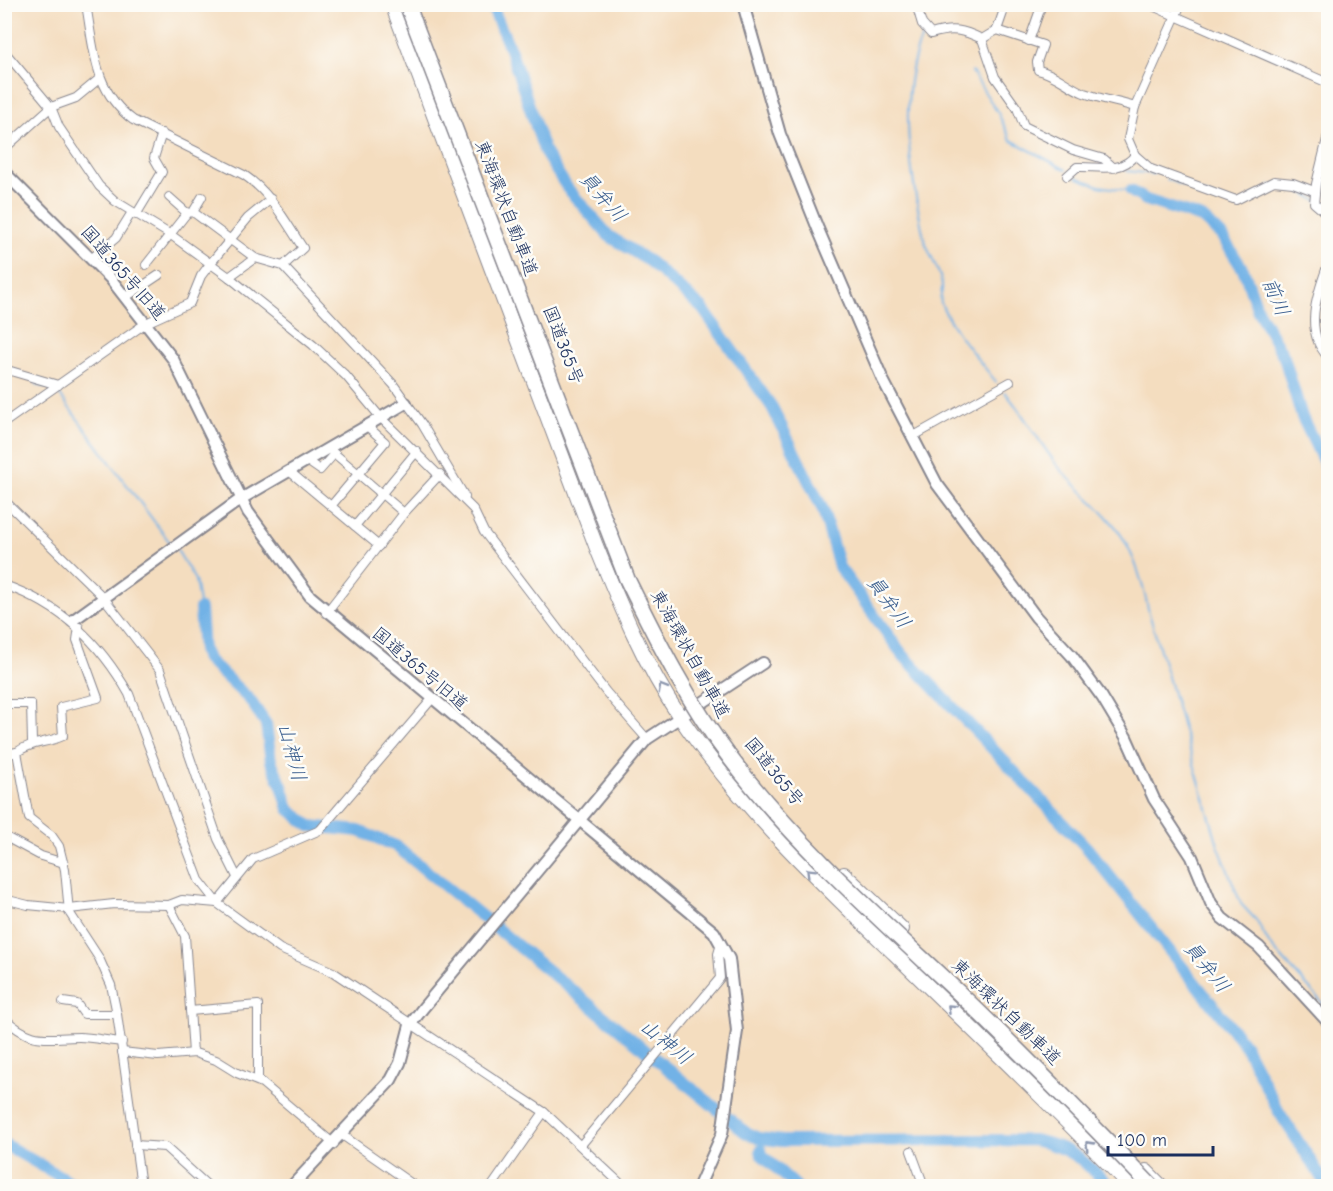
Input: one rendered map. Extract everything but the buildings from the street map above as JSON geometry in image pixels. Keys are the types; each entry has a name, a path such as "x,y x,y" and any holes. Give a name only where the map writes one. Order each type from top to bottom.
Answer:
{"highway":[{"path":"392,4 596,546 640,647 680,717 724,777 807,869 1130,1186"},
{"name":"東海環状自動車道","path":"407,4 627,579 657,641 704,722 764,801 801,842 1013,1044 1151,1186"},
{"name":"国道365号","path":"414,4 613,528 654,622 700,703 737,756 804,835 1021,1044 1161,1186"}],"street":[{"path":"86,4 99,79 119,109 133,120 244,175 257,184 271,199 303,248 283,266"},
{"path":"743,4 780,134 861,332 937,484 1036,617 1072,656 1102,697 1126,737 1154,799 1192,857 1211,903 1222,918 1259,947 1329,1022"},
{"path":"916,4 922,24 932,34 945,29 962,28 982,39 995,77 1017,108 1024,126 1073,150 1104,159 1114,168"},
{"path":"982,39 997,30 1006,4"},
{"path":"1029,41 1042,4"},
{"path":"1149,4 1297,72 1329,83"},
{"path":"1181,4 1178,16 1135,107 1128,138 1135,155 1151,169 1236,200 1263,184 1274,181 1293,183 1314,196 1329,215"},
{"path":"997,30 1043,45 1036,62 1038,70 1053,73 1061,82 1084,93 1135,107"},
{"path":"4,51 51,107 59,127 99,186 134,214 169,234 279,315 333,363 381,418 417,451 473,509"},
{"path":"4,149 51,107 76,98 99,79"},
{"path":"92,258 116,238 162,172 154,158 162,133"},
{"path":"1314,196 1329,135"},
{"path":"1067,176 1077,167 1114,168 1128,163 1135,155"},
{"name":"国道365号旧道","path":"4,172 92,258 146,323 181,373 241,499 304,590 326,613 714,932 721,942 729,960 737,1031 722,1134 699,1186"},
{"path":"169,197 232,239 255,258 283,266 326,315 373,361 422,424 473,509 484,532 606,692 647,739"},
{"path":"146,265 169,234 202,197"},
{"path":"4,423 146,323 190,303 201,276 210,264 248,218 271,199"},
{"path":"230,277 255,258"},
{"path":"1329,264 1314,311 1315,338 1329,357"},
{"path":"126,297 159,275"},
{"path":"4,369 58,385"},
{"path":"912,437 1010,382"},
{"path":"75,624 104,598 241,499 307,461 331,451 406,403"},
{"path":"332,506 385,442 367,426"},
{"path":"331,451 405,513"},
{"path":"355,526 417,451"},
{"path":"289,471 379,546"},
{"path":"326,613 405,513 440,474"},
{"path":"4,500 104,598 160,670 218,839 237,877"},
{"path":"4,585 50,605 75,624 114,668 129,694 199,880 217,903 280,949 333,972 544,1112 623,1186"},
{"path":"4,754 16,752 32,742 49,742 63,736 61,707 98,698 77,640 75,624"},
{"path":"292,1186 334,1144 391,1080 400,1063 410,1025 647,739 763,663"},
{"path":"217,903 253,859 262,853 320,830 432,699"},
{"path":"4,704 31,704 32,742"},
{"path":"16,752 29,818 55,840 64,863 69,909 103,966 117,1014 141,1186"},
{"path":"4,836 41,856 64,863"},
{"path":"4,898 35,906 69,909 114,904 169,905 182,900 217,903"},
{"path":"169,905 185,936 192,1053"},
{"path":"581,1145 720,978 718,954 721,942"},
{"path":"63,1002 77,1004 84,1014 117,1014"},
{"path":"190,1011 258,1005 258,1080"},
{"path":"4,1018 23,1033 40,1040 83,1037 122,1042"},
{"path":"122,1052 158,1056 192,1053 216,1060 237,1073 258,1080 334,1144"},
{"path":"492,1186 544,1112"},
{"path":"342,1135 415,1186"},
{"path":"135,1145 165,1147 208,1186"},
{"path":"911,1151 924,1186"}],"waterway":[{"name":"員弁川","path":"491,4 510,49 545,153 568,189 609,236 650,262 703,309 772,407 823,510 839,567 902,654 1088,849 1244,1044 1279,1112 1327,1186"},
{"path":"923,35 915,57 908,108 911,162 924,238 941,279 941,301 946,314 996,382"},
{"path":"972,72 998,113 1011,140 1066,170"},
{"path":"1127,171 1154,174"},
{"path":"1076,177 1099,186 1131,191"},
{"path":"1167,179 1234,206 1243,204 1255,194"},
{"path":"1270,186 1295,188 1328,207"},
{"name":"前川","path":"1131,191 1146,200 1202,218 1221,235 1244,271 1258,311 1284,357 1302,417 1328,471"},
{"name":"山神川","path":"36,382 38,386 52,387"},
{"name":"山神川","path":"56,390 171,544"},
{"path":"1005,392 1056,464 1107,517 1123,538 1135,562 1218,845 1241,904 1256,920 1270,945 1328,1009"},
{"name":"山神川","path":"177,550 195,580 200,609"},
{"name":"山神川","path":"200,609 203,650 207,659 250,700 266,724 271,761 289,809 310,826 359,831 396,846 745,1132 758,1138 782,1141 1033,1140 1067,1151 1092,1169 1109,1186"},
{"path":"4,1144 77,1186"},
{"name":"山神川","path":"761,1150 762,1155 796,1186"}]}
